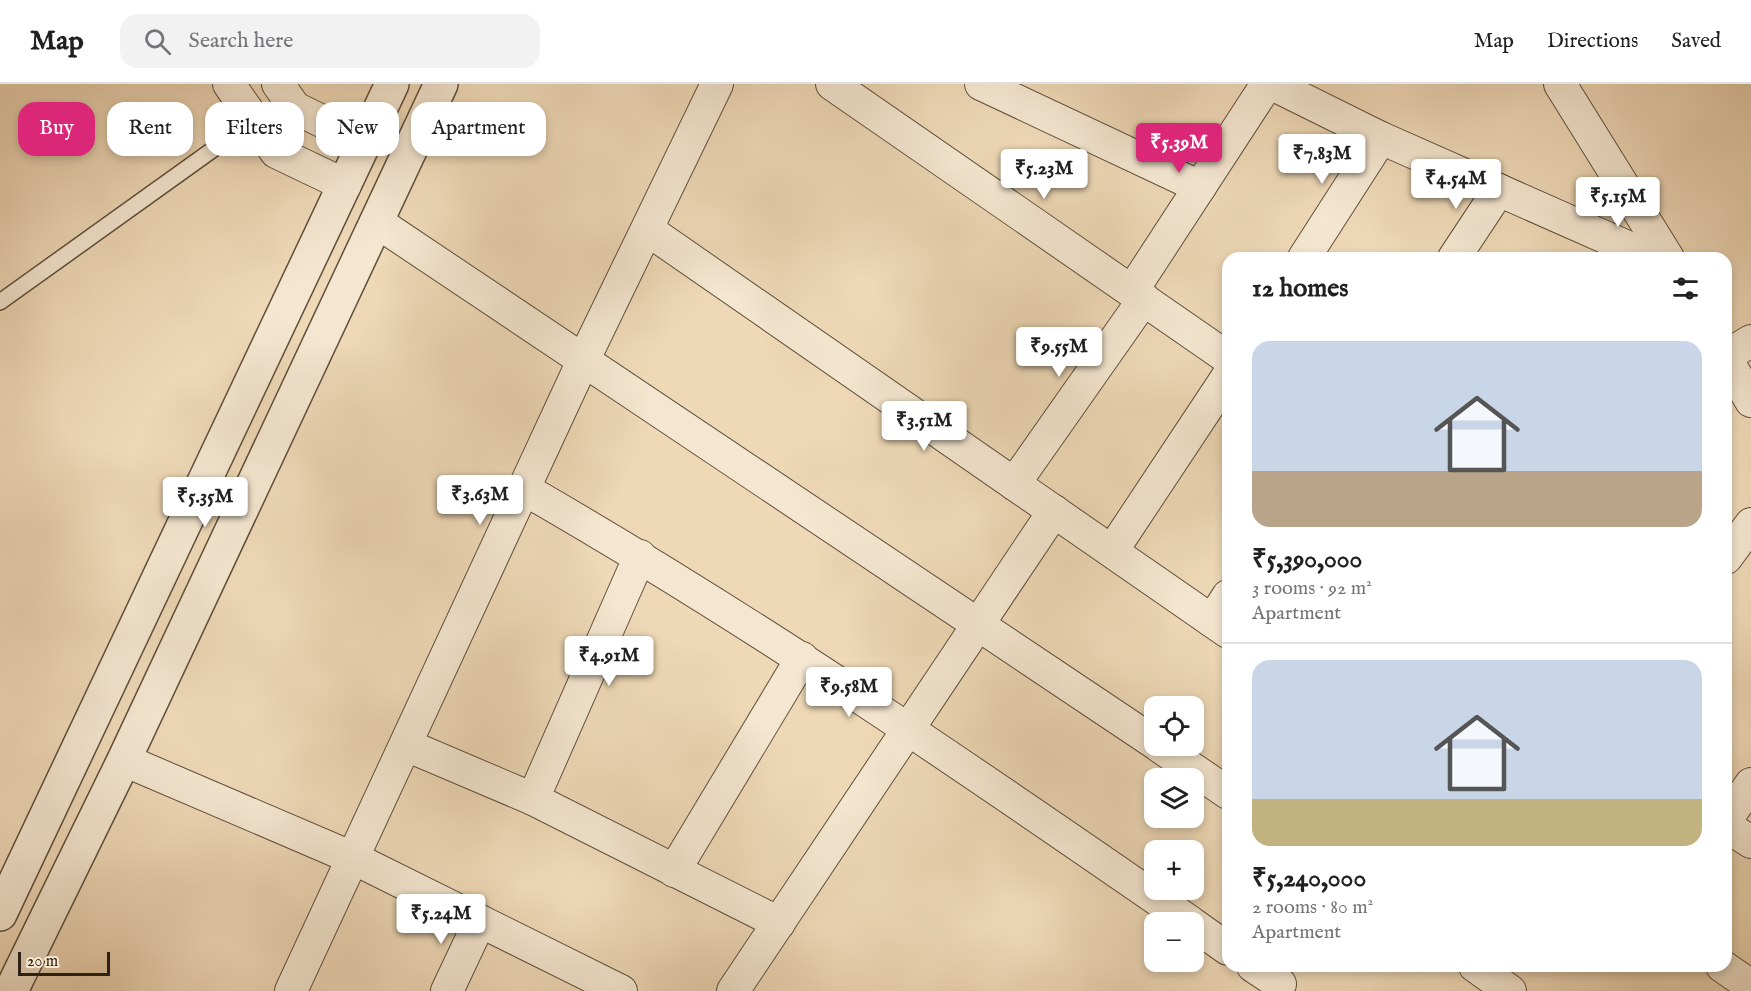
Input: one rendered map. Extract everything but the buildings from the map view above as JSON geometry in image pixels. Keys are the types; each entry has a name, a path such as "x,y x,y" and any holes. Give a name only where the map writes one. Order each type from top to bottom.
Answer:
{"street":[{"path":"229,84 242,102"},
{"path":"278,84 295,108 316,118"},
{"path":"384,102 392,84"},
{"path":"11,991 124,760 441,84"},
{"path":"291,991 355,859 583,361 717,84"},
{"path":"832,84 1222,354"},
{"path":"981,84 1200,187"},
{"path":"1014,484 1138,295 1200,187 1269,84 1381,138 1499,190 1655,252"},
{"path":"1560,84 1637,244"},
{"path":"1308,252 1381,138"},
{"path":"284,156 345,185"},
{"path":"0,914 358,156"},
{"path":"1459,252 1499,190"},
{"path":"377,222 1144,735"},
{"path":"648,230 1112,551 1222,615"},
{"path":"1732,353 1751,341"},
{"path":"1732,368 1751,401"},
{"path":"1112,551 1222,385"},
{"path":"524,489 640,555 910,728 1175,912"},
{"path":"733,991 1054,511"},
{"path":"1732,550 1751,524"},
{"path":"533,799 640,555"},
{"path":"674,871 802,658"},
{"path":"406,745 533,799 778,923"},
{"path":"1174,756 1222,789"},
{"path":"124,760 355,859 621,991"},
{"path":"1732,811 1751,784"},
{"path":"1732,829 1751,842"},
{"path":"447,991 480,921"},
{"path":"1204,932 1222,945"},
{"path":"1265,972 1282,980"},
{"path":"1483,972 1510,991"},
{"path":"1731,972 1751,986"}],"lane":[{"path":"0,302 205,155"}]}
